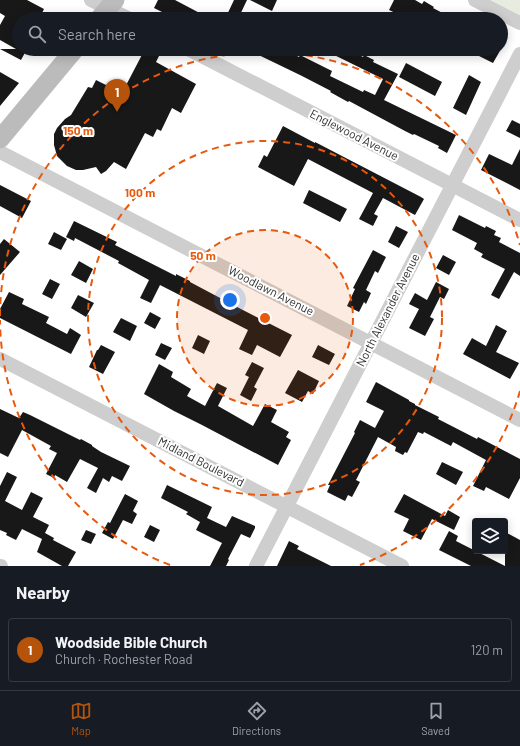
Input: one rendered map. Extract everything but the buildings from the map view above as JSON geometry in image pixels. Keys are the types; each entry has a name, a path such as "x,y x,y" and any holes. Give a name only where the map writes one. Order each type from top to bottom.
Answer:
{"main road":[{"path":"0,139 69,56"}],"street":[{"path":"91,0 107,9"},
{"path":"475,0 498,12"},
{"path":"508,17 520,23"},
{"name":"North Alexander Avenue","path":"256,566 520,54"},
{"name":"Englewood Avenue","path":"202,56 520,220"},
{"name":"Woodlawn Avenue","path":"0,152 520,420"},
{"name":"Midland Boulevard","path":"0,359 402,566"}],"shaded area":[{"path":"491,0 520,0 520,15"}],"place":[{"name":"Woodside Bible Church","path":"117,112"}]}
